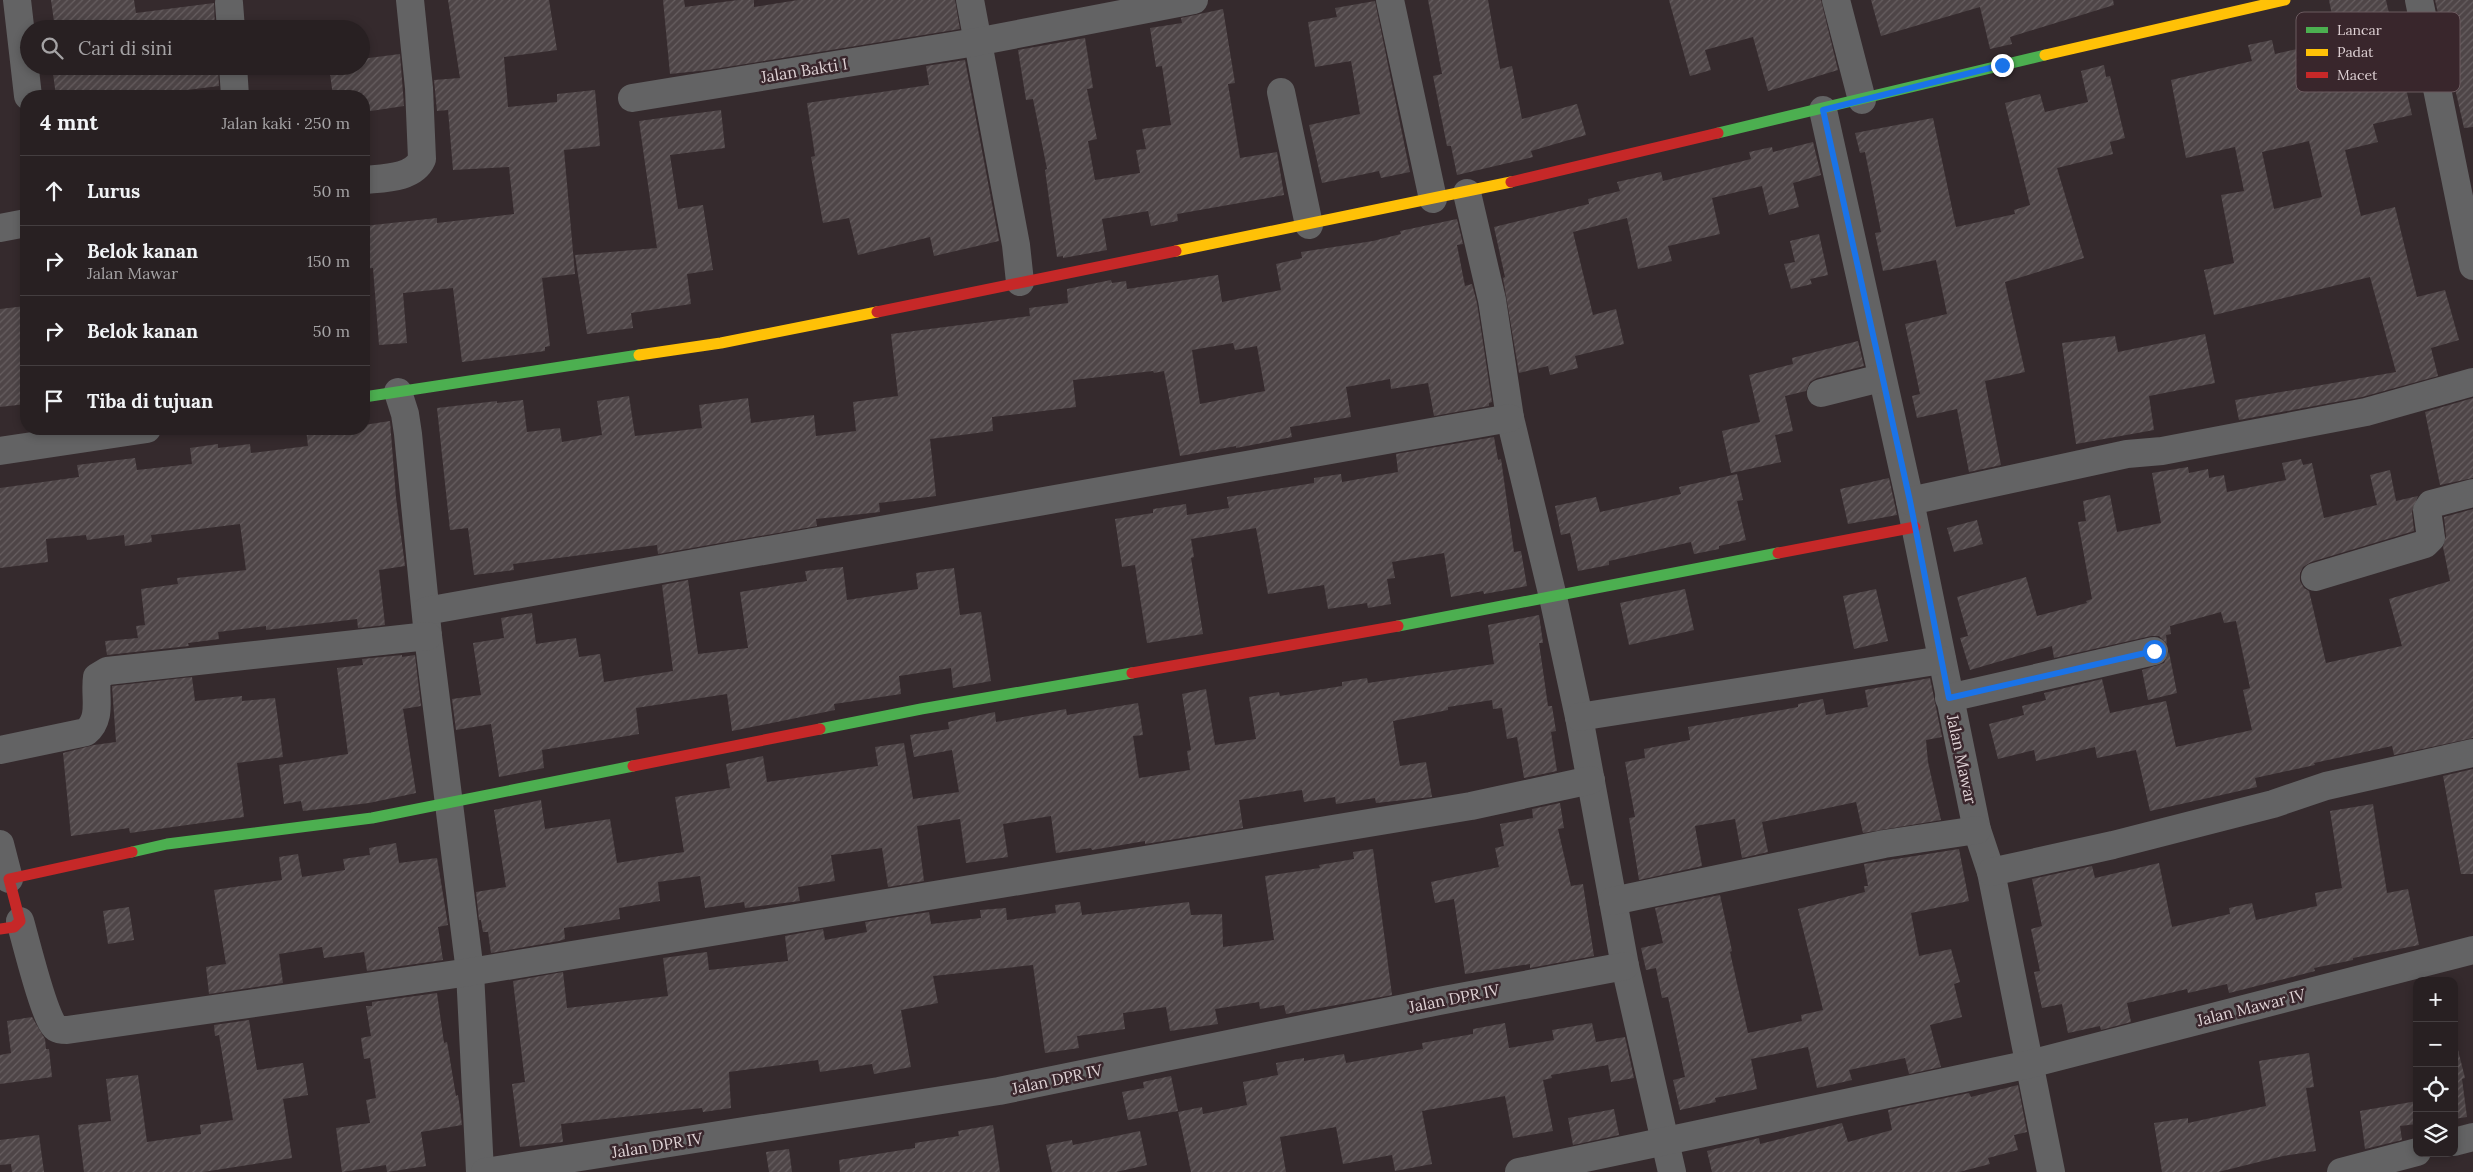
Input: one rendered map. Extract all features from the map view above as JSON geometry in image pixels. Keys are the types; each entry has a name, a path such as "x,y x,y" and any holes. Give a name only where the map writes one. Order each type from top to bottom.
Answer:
{"street":[{"path":"17,0 20,26"},
{"path":"370,179 409,173 419,166 422,159 424,148 410,0"},
{"path":"970,0 976,42 1016,245 1020,282"},
{"name":"Jalan Bakti I","path":"632,98 976,42 1194,0"},
{"path":"1390,0 1432,199"},
{"path":"1836,0 1862,100"},
{"path":"370,396 458,381 721,343 826,324 1020,282 1467,193 1634,152 1823,110 2002,65 2285,0"},
{"path":"26,75 27,90"},
{"path":"233,75 234,90"},
{"path":"1281,92 1309,225"},
{"path":"2443,92 2464,171 2473,266"},
{"name":"Jalan Mawar","path":"1823,110 1913,514 1977,830 1991,872 2051,1172"},
{"path":"1467,193 1492,300 1510,418 1553,597 1579,717 1626,966 1663,1141 1672,1172"},
{"path":"0,228 20,224"},
{"path":"1821,394 1882,378"},
{"path":"9,879 167,844 372,818 448,801 921,709 1342,637 1553,597 1913,514 2127,454 2162,451 2366,412 2473,382"},
{"path":"398,392 405,414 408,434 427,624 470,972 480,1172"},
{"path":"0,750 86,732 93,726 97,718 97,677 107,671 427,624 1510,418"},
{"path":"0,451 89,435"},
{"path":"2315,577 2425,544 2431,538 2427,510 2431,504 2473,493"},
{"path":"1949,698 2154,651"},
{"path":"1579,717 1942,660"},
{"path":"1991,872 2113,845 2273,804 2326,786 2473,753"},
{"path":"0,844 9,879 10,925 52,1024 62,1030 470,972 1471,806 1592,780"},
{"path":"1613,901 1884,844 1977,830"},
{"name":"Jalan Mawar IV","path":"1519,1172 2030,1064 2473,950"},
{"name":"Jalan DPR IV","path":"484,1172 999,1091 1439,1001 1626,966"},
{"path":"2458,1141 2473,1137"},
{"path":"2341,1172 2413,1153"}],"building":[{"path":"51,0 134,0 136,13 214,3 215,20 54,20"},
{"path":"448,0 549,0 557,50 504,57 508,107 557,102 557,94 595,90 600,146 564,150 575,274 542,278 550,346 545,347 545,351 462,362 453,288 403,293 407,343 379,345 373,268 370,268 370,225 437,218 437,223 514,214 509,167 453,170 448,110 437,111 434,80 460,78"},
{"path":"663,0 684,0 685,7 738,0 754,0 754,7 798,0 955,0 960,29 708,70 670,74"},
{"path":"1428,0 1488,0 1500,69 1512,66 1522,119 1577,104 1586,135 1531,151 1533,157 1457,175 1451,146 1447,146 1433,76 1442,74"},
{"path":"1669,0 1821,0 1838,70 1768,91 1753,37 1705,50 1711,70 1690,76"},
{"path":"1871,0 2113,0 2114,5 2010,37 2012,44 1990,49 1980,7 1881,36"},
{"path":"2329,0 2386,0 2389,12 2331,12"},
{"path":"2435,0 2473,0 2473,127 2464,128 2456,92 2460,92 2460,12 2438,12"},
{"path":"1375,1 1410,172 1381,178 1379,171 1322,183 1309,125 1360,114 1351,61 1315,67 1308,22 1337,17 1335,8"},
{"path":"1223,9 1235,83 1228,84 1240,158 1277,152 1284,195 1177,214 1178,221 1151,226 1148,211 1102,219 1107,250 1063,258 1063,256 1057,257 1045,170 1047,169 1033,99 1026,100 1018,50 1085,38 1093,88 1087,89 1097,139 1088,141 1095,180 1140,173 1136,150 1146,149 1142,129 1171,125 1162,66 1156,67 1150,28 1182,23 1181,18"},
{"path":"2272,40 2275,54 2296,49 2296,92 2407,92 2412,115 2373,124 2378,142 2345,150 2361,216 2395,207 2417,297 2445,290 2459,340 2431,348 2438,376 2362,397 2239,420 2235,400 2396,372 2370,277 2214,315 2204,270 2234,263 2221,195 2244,191 2235,147 2186,158 2171,80 2252,61 2248,45","holes":["2309,141 2322,197 2274,209 2262,152"]},
{"path":"400,54 404,106 370,111 370,90 332,90 330,75 370,75 370,58"},
{"path":"965,60 999,241 934,256 930,237 858,255 849,218 823,223 811,157 815,156 807,103 929,85 926,66"},
{"path":"2104,65 2106,77 2110,76 2125,138 2110,142 2113,154 2057,168 2084,258 2005,282 2025,372 1985,381 2001,465 1969,472 1957,409 1917,418 1912,396 1920,394 1905,324 1947,314 1936,260 1883,271 1875,233 1881,232 1865,152 1860,153 1855,133 1933,118 1956,227 2015,214 2014,210 2030,205 2005,103 2040,94 2045,112 2088,102 2081,71"},
{"path":"53,75 218,75 219,86 187,90 55,90"},
{"path":"721,110 725,148 670,155 678,209 703,205 713,270 687,274 691,304 631,313 633,328 587,334 575,255 657,248 639,121"},
{"path":"1813,142 1821,175 1793,183 1799,207 1769,215 1762,186 1712,198 1720,234 1668,246 1672,261 1638,269 1627,218 1573,232 1593,315 1616,309 1624,344 1575,356 1578,368 1550,375 1548,366 1519,373 1503,278 1505,277 1494,227 1589,204 1588,199 1620,191 1617,182 1661,172 1663,181 1751,159 1749,152 1772,147 1773,152"},
{"path":"1457,219 1463,244 1457,245 1465,286 1472,284 1477,303 1492,402 1489,403 1489,406 1434,416 1428,383 1391,389 1390,379 1346,387 1351,417 1290,427 1292,437 1180,456 1164,371 1073,380 1076,407 992,417 993,431 930,439 936,496 879,503 880,512 816,519 817,526 658,554 657,545 513,564 514,570 474,575 468,528 450,530 437,408 523,400 527,432 560,428 562,442 602,435 597,401 629,396 635,436 702,428 699,405 748,398 751,423 814,415 816,436 856,431 853,402 898,396 891,334 1030,316 1029,308 1068,303 1067,289 1111,280 1112,283 1126,281 1127,289 1218,275 1222,302 1281,290 1276,264 1302,258 1301,252 1373,241 1401,234 1400,231","holes":["1233,343 1235,350 1257,346 1265,391 1200,404 1192,350"]},
{"path":"1819,234 1828,275 1810,279 1812,284 1791,289 1784,264 1795,262 1790,241"},
{"path":"20,307 20,405 0,407 0,309"},
{"path":"2205,334 2215,383 2149,396 2154,430 2076,444 2062,343 2115,336 2118,352"},
{"path":"1858,341 1864,366 1817,378 1810,382 1806,391 1785,396 1793,431 1775,435 1781,462 1731,473 1722,431 1760,422 1749,375 1793,364 1792,358"},
{"path":"2473,398 2473,478 2440,485 2425,412"},
{"path":"390,421 396,498 405,566 379,570 385,625 358,628 357,619 266,630 266,626 218,632 219,639 188,643 189,646 107,655 105,641 138,638 136,626 145,625 141,589 178,584 177,578 246,570 240,524 151,535 152,542 125,546 124,535 87,540 86,535 46,539 48,562 0,568 0,488 79,477 77,465 135,458 137,470 192,464 190,448 218,444 218,448 250,444 251,453 308,446 307,435 370,435 370,424"},
{"path":"1494,437 1498,460 1501,459 1514,552 1521,551 1527,586 1484,594 1483,591 1451,597 1444,553 1392,562 1395,578 1387,579 1391,604 1368,608 1367,603 1328,609 1324,585 1268,594 1256,528 1191,539 1194,557 1191,558 1203,634 1147,643 1135,565 1122,567 1115,519 1153,513 1153,509 1186,504 1187,515 1229,508 1227,497 1314,483 1314,478 1341,474 1342,482 1398,472 1396,454"},
{"path":"2301,459 2303,465 2312,463 2324,518 2377,505 2370,475 2390,470 2396,501 2418,496 2412,512 2414,531 2311,562 2303,567 2300,573 2300,581 2304,588 2309,591 2326,663 2402,646 2389,599 2450,581 2443,547 2446,536 2444,517 2473,509 2473,738 2394,755 2392,746 2314,763 2315,765 2255,778 2257,787 2150,811 2136,750 2097,758 2095,747 2036,761 2034,750 1998,759 1989,724 2024,715 2022,706 2046,700 2044,693 2102,679 2110,713 2166,701 2176,747 2252,730 2243,690 2250,688 2236,621 2224,623 2221,612 2170,626 2171,634 2166,635 2167,644 2159,636 2151,636 2054,658 2052,646 1970,670 1960,638 1968,636 1957,597 2026,577 2037,616 2087,603 2086,601 2092,599 2078,522 2086,521 2083,501 2110,495 2117,532 2161,523 2152,473 2188,467 2189,473 2208,469 2209,478 2224,475 2227,492 2286,480 2282,463"},
{"path":"1737,474 1743,500 1737,501 1746,540 1719,546 1719,549 1694,554 1691,542 1609,561 1609,565 1578,571 1570,533 1561,535 1555,506 1596,497 1600,512 1681,494 1679,487"},
{"path":"1889,478 1897,515 1848,524 1840,489"},
{"path":"1977,520 1983,544 1954,552 1947,528"},
{"path":"843,567 847,600 918,589 916,573 954,568 960,615 981,612 991,681 953,688 951,668 899,676 901,694 834,704 835,710 732,731 727,694 636,708 639,734 542,750 544,768 499,777 491,724 456,730 452,699 481,695 473,643 504,638 501,618 532,613 536,644 576,638 579,657 600,654 604,682 673,671 662,585 688,580 698,654 748,648 740,592 807,581 805,571"},
{"path":"1685,589 1694,630 1629,645 1620,603"},
{"path":"1876,589 1888,641 1854,649 1843,596"},
{"path":"1539,615 1543,643 1539,643 1548,706 1552,706 1556,731 1551,732 1557,771 1524,778 1517,737 1507,739 1502,708 1493,709 1492,700 1448,707 1448,710 1393,721 1400,766 1426,762 1432,797 1376,803 1375,798 1336,804 1335,797 1304,802 1302,790 1239,800 1243,828 1145,844 1145,841 1092,850 1091,848 1056,853 1051,816 1003,824 1008,857 966,863 960,819 917,826 924,881 888,887 882,848 831,855 835,881 798,887 800,901 745,908 744,902 705,908 700,876 658,882 660,901 619,908 620,919 564,928 565,939 559,941 491,953 488,932 483,932 481,920 479,920 476,892 506,887 494,810 541,800 545,829 610,819 617,863 684,852 675,797 730,788 726,764 763,756 767,782 878,766 875,747 904,743 913,799 959,792 952,750 914,757 910,735 949,729 948,722 995,712 996,722 1066,709 1067,715 1138,703 1143,735 1133,736 1139,778 1190,770 1187,751 1191,750 1182,694 1206,689 1215,745 1256,739 1249,697 1279,692 1280,696 1342,686 1342,682 1367,678 1368,683 1494,664 1488,625"},
{"path":"2169,652 2177,693 2148,700 2142,670 2164,663"},
{"path":"402,655 402,657 415,655 421,706 403,709 416,793 369,803 303,811 301,801 284,804 279,765 348,754 337,668 363,665 362,659"},
{"path":"192,677 195,701 242,696 242,701 275,698 283,757 237,763 244,817 130,833 129,828 71,836 63,753 94,745 116,742 112,686"},
{"path":"1930,678 1942,737 1926,740 1928,762 1941,820 1863,833 1856,802 1762,822 1768,852 1742,858 1735,819 1695,826 1702,866 1639,880 1629,818 1635,817 1625,762 1645,758 1644,749 1690,740 1688,727 1798,707 1798,704 1823,699 1826,715 1868,707 1865,690"},
{"path":"2473,769 2473,874 2461,874 2443,776"},
{"path":"1560,803 1564,828 1558,829 1571,886 1583,884 1594,956 1530,968 1530,964 1465,974 1454,899 1435,903 1431,882 1499,867 1495,848 1504,846 1500,824 1533,818 1532,809"},
{"path":"2373,804 2387,893 2408,889 2419,945 2353,958 2353,960 2314,968 2315,971 2229,993 2227,984 2188,993 2187,989 2127,1003 2131,1022 2101,1030 2100,1026 2068,1033 2062,1004 2042,1008 2034,972 2040,971 2031,929 2042,926 2032,879 2092,866 2095,878 2159,863 2172,927 2230,914 2229,908 2252,903 2256,920 2317,906 2315,893 2342,888 2330,811"},
{"path":"396,843 399,863 437,858 448,925 438,927 443,960 367,971 364,952 324,958 322,947 279,954 283,983 209,994 206,967 226,964 214,890 282,880 279,857 298,854 302,877 345,870 343,859 370,855 369,848"},
{"path":"1373,849 1392,995 1286,1014 1284,1005 1260,1009 1259,1002 1215,1009 1218,1024 1170,1031 1166,1007 1123,1013 1125,1029 1077,1036 1079,1048 1045,1053 1033,965 933,976 938,1003 901,1010 911,1067 874,1074 872,1064 820,1072 818,1060 729,1072 731,1108 703,1112 702,1108 561,1124 563,1142 520,1147 512,1084 525,1082 513,981 563,972 567,1008 668,996 663,958 707,952 709,970 788,961 785,936 823,929 825,940 867,932 865,922 929,912 931,924 981,918 980,910 1006,908 1007,920 1056,913 1055,905 1080,902 1082,915 1189,902 1191,915 1222,914 1223,947 1274,940 1265,876 1320,868 1319,865 1354,859 1353,852"},
{"path":"1959,849 1969,901 1911,913 1919,956 1951,949 1960,982 1954,984 1962,1017 1930,1025 1941,1067 1909,1074 1905,1058 1849,1070 1852,1080 1817,1088 1808,1047 1751,1059 1757,1089 1715,1098 1716,1102 1680,1110 1673,1080 1685,1077 1668,997 1662,998 1656,968 1646,970 1641,948 1663,943 1655,908 1720,895 1732,951 1730,952 1748,1033 1802,1021 1801,1015 1823,1010 1798,909 1865,892 1864,886 1868,886 1864,864"},
{"path":"129,907 134,940 108,944 103,911"},
{"path":"437,993 444,1043 447,1042 462,1125 421,1132 426,1166 387,1172 386,1165 342,1172 336,1128 370,1123 366,1100 376,1098 370,1058 364,1059 361,1038 371,1036 366,1006 372,1006 372,1002"},
{"path":"32,1017 45,1039 46,1049 49,1049 52,1077 0,1084 0,1055 11,1053 7,1021"},
{"path":"249,1020 257,1070 303,1063 308,1095 283,1099 292,1158 203,1172 84,1172 78,1125 111,1121 106,1079 138,1075 147,1142 201,1134 200,1125 233,1120 219,1035 215,1036 214,1025"},
{"path":"1505,1023 1509,1048 1554,1040 1552,1030 1592,1023 1596,1042 1625,1037 1634,1078 1611,1082 1608,1065 1551,1075 1552,1078 1543,1080 1553,1131 1513,1138 1505,1096 1422,1111 1432,1164 1395,1171 1392,1155 1343,1164 1336,1127 1280,1137 1286,1172 1191,1172 1178,1112 1202,1107 1203,1114 1247,1105 1243,1082 1278,1075 1276,1063 1304,1058 1304,1061 1344,1054 1346,1063 1423,1049 1422,1043 1473,1034 1473,1029"},
{"path":"2458,1050 2465,1078 2462,1079 2467,1117 2458,1118"},
{"path":"2309,1053 2314,1087 2306,1088 2316,1151 2283,1156 2218,1172 2162,1172 2154,1123 2188,1118 2188,1123 2266,1106 2259,1061"},
{"path":"1171,1076 1178,1111 1128,1120 1122,1092 1144,1088 1143,1082"},
{"path":"2018,1085 2027,1132 2014,1135 2018,1150 1988,1158 1990,1164 1959,1172 1712,1172 1707,1151 1759,1138 1760,1144 1842,1123 1848,1142 1892,1130 1888,1110 1969,1093 1971,1097"},
{"path":"2413,1102 2413,1124 2400,1126 2402,1140 2365,1149 2360,1111"},
{"path":"1614,1109 1619,1135 1573,1145 1568,1118"},
{"path":"993,1125 1000,1172 840,1172 839,1160 915,1148 915,1143 959,1136 958,1131"},
{"path":"1140,1131 1147,1165 1116,1172 1052,1172 1046,1145 1072,1140 1073,1145"},
{"path":"39,1135 44,1172 12,1172 11,1164 0,1165 0,1140"},
{"path":"789,1149 792,1172 769,1172 766,1152"}],"traffic: fast":[{"path":"1718,133 2045,55"},
{"path":"370,396 639,355"},
{"path":"1398,626 1778,553"},
{"path":"820,729 921,709 1132,673"},
{"path":"132,852 167,844 372,818 633,766"}],"traffic: slow":[{"path":"2045,55 2285,0"},
{"path":"1176,251 1511,182"},
{"path":"639,355 721,343 877,312"}],"traffic: jam":[{"path":"1511,182 1718,133"},
{"path":"877,312 1176,251"},
{"path":"1778,553 1915,527"},
{"path":"1132,673 1398,626"},
{"path":"633,766 820,729"},
{"path":"0,929 14,927 20,921 9,879 132,852"}],"route":[{"path":"2002,65 1823,110 1910,501 1949,698 2154,651"}]}
